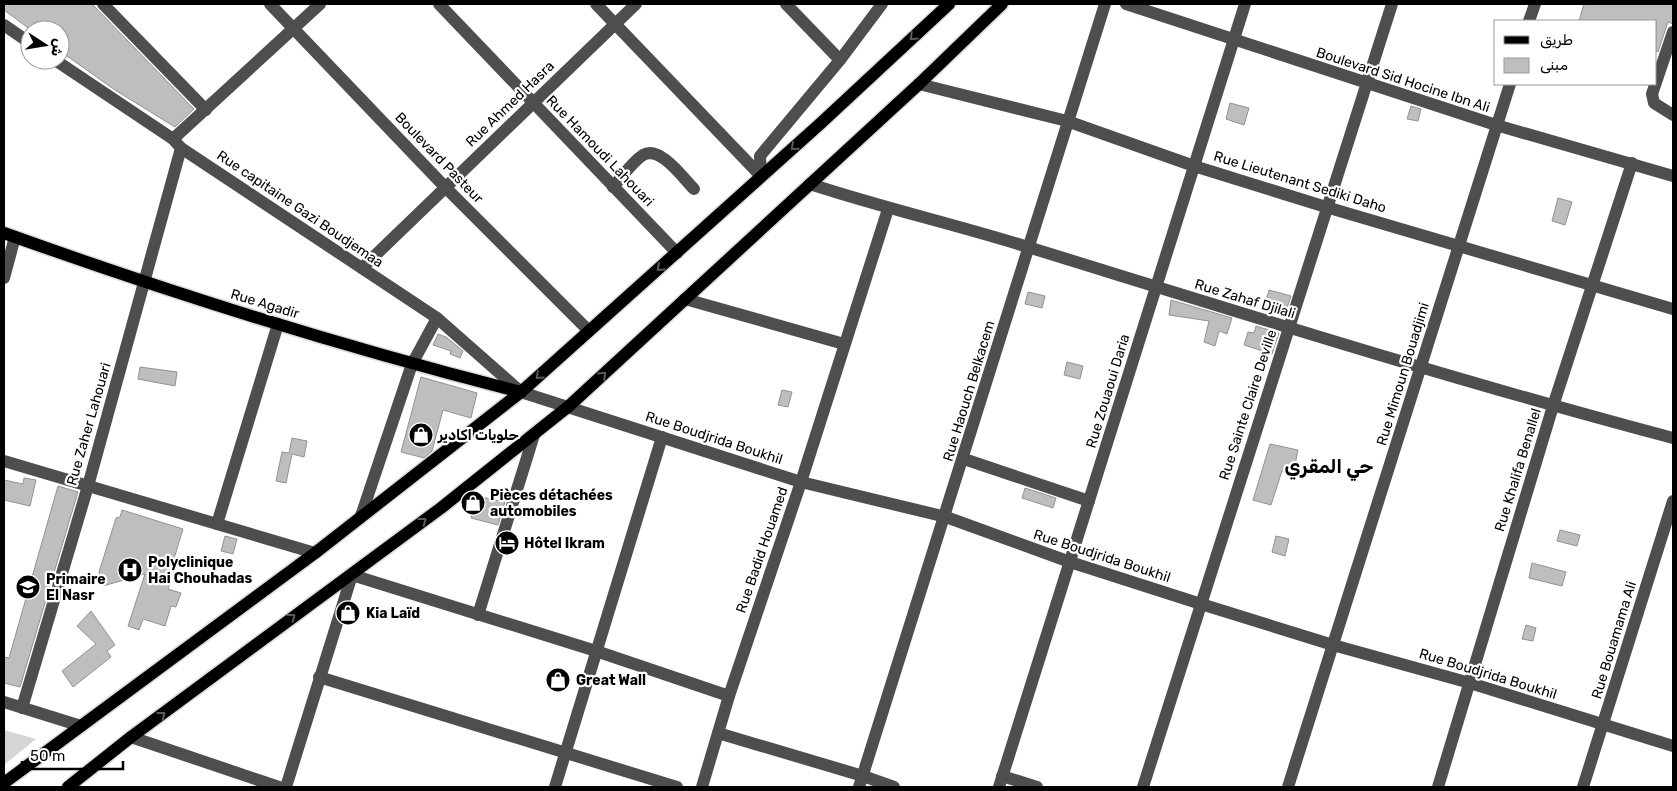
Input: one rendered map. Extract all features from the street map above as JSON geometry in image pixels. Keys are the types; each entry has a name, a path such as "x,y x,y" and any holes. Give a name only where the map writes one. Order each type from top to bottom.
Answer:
{"main road":[{"path":"4,784 315,553 522,392 821,123 949,4"},
{"path":"68,787 131,737 352,575 569,406 1002,4"},
{"name":"Rue Agadir","path":"10,235 145,282 278,324 412,364 522,392"}],"street":[{"path":"103,4 206,110"},
{"name":"Boulevard Pasteur","path":"270,4 445,187 589,331"},
{"path":"177,143 206,110 320,4"},
{"name":"Rue Hamoudi Lahouari","path":"439,4 677,253"},
{"path":"596,4 761,176"},
{"name":"Rue Ahmed Hasra","path":"362,268 636,4"},
{"path":"786,4 840,60"},
{"path":"761,176 760,156 840,60 882,4"},
{"name":"Rue Haouch Belkacem","path":"861,782 946,517 1067,121 1105,4"},
{"name":"Boulevard Sid Hocine Ibn Ali","path":"1126,4 1233,41 1496,125 1673,176"},
{"name":"Rue Zouaoui Daria","path":"1001,782 1245,4"},
{"name":"Rue Sainte Claire Deville","path":"1143,787 1392,4"},
{"path":"1529,20 1535,4"},
{"path":"4,25 20,36"},
{"path":"1657,79 1673,32"},
{"name":"Rue capitaine Gazi Boudjemaa","path":"70,70 437,318 522,392"},
{"name":"Rue Lieutenant Sediki Daho","path":"918,84 1067,121 1194,166 1326,207 1673,308"},
{"name":"Rue Mimoun Bouadjimi","path":"1288,787 1510,85"},
{"path":"1655,85 1652,94 1654,103 1673,115"},
{"name":"Rue Zaher Lahouari","path":"22,708 88,486 145,282 177,143"},
{"path":"613,187 643,155 653,152 661,156 694,189"},
{"name":"Rue Khalifa Benallel","path":"1438,787 1553,406 1632,163"},
{"name":"Rue Zahaf Djilali","path":"810,184 888,209 1029,248 1420,367 1553,406 1673,438"},
{"name":"Rue Badid Houamed","path":"702,787 729,696 801,482 888,209"},
{"path":"4,278 10,235"},
{"path":"684,299 844,344"},
{"path":"361,516 412,364 437,318"},
{"path":"217,524 278,324"},
{"name":"Rue Boudjrida Boukhil","path":"522,392 801,482 946,517 1070,562 1201,604 1333,645 1470,683 1673,746"},
{"path":"478,615 534,435"},
{"path":"555,787 662,437"},
{"path":"964,459 1089,501"},
{"path":"4,461 315,553"},
{"name":"Rue Bouamama Ali","path":"1583,787 1673,501"},
{"path":"286,787 352,575 596,651 729,696"},
{"path":"319,677 677,787"},
{"path":"4,702 81,726"},
{"path":"718,734 861,782 894,787"},
{"path":"131,737 280,787"},
{"path":"1001,782 1037,787"}],"shaded area":[{"path":"4,730 36,739 4,765"}],"building":[{"path":"4,4 92,4 194,109 175,127 115,90 70,58 70,20 20,20 20,22 4,10"},
{"path":"1584,4 1673,4 1673,24 1668,22 1658,52 1657,20 1579,20"},
{"path":"1230,103 1249,108 1244,125 1226,119"},
{"path":"1411,106 1421,109 1418,121 1407,119"},
{"path":"1558,198 1572,202 1565,225 1552,221"},
{"path":"1269,290 1291,296 1284,317 1263,311"},
{"path":"1028,292 1045,296 1042,308 1025,304"},
{"path":"1171,300 1232,318 1227,334 1219,331 1215,346 1204,342 1209,321 1169,315"},
{"path":"1256,326 1279,333 1272,354 1244,345 1248,332 1254,333"},
{"path":"438,334 446,337 463,351 460,358 450,354 451,351 433,345"},
{"path":"1067,362 1083,366 1080,379 1064,375"},
{"path":"140,367 177,372 175,386 138,379"},
{"name":"حلويات اكادير","path":"421,377 477,393 471,418 443,410 432,451 424,458 401,452"},
{"path":"782,390 792,392 788,407 778,405"},
{"path":"292,438 307,441 304,457 292,454 286,483 276,481 282,452 289,453"},
{"path":"1270,444 1298,450 1293,474 1282,471 1271,505 1253,500"},
{"path":"24,478 36,480 30,506 4,500 4,480 23,484"},
{"path":"58,486 78,492 20,687 4,683 4,657 9,658"},
{"path":"1025,488 1056,498 1053,508 1022,498"},
{"path":"476,496 505,502 498,525 471,518"},
{"path":"122,510 183,529 168,578 172,579 168,589 181,593 176,607 171,606 165,626 143,619 139,630 128,626 145,574 103,586 99,572 116,518 120,517"},
{"path":"1560,530 1580,535 1577,546 1557,541"},
{"path":"225,536 237,539 233,554 221,551"},
{"path":"1276,536 1289,539 1285,556 1272,552"},
{"path":"1532,563 1566,572 1562,586 1529,578"},
{"path":"91,611 115,645 107,651 111,657 73,687 62,671 96,644 77,626"},
{"path":"1526,625 1536,628 1533,641 1522,639"}],"place":[{"name":"حلويات اكادير","path":"421,435"},
{"name":"Pièces détachées automobiles","path":"473,503"},
{"name":"Hôtel Ikram","path":"507,543"},
{"name":"Polyclinique Hai Chouhadas","path":"130,570"},
{"name":"Primaire El Nasr","path":"28,587"},
{"name":"Kia Laïd","path":"348,613"},
{"name":"Great Wall","path":"558,680"}],"district":[{"name":"حي المقري","path":"1329,466"}]}
